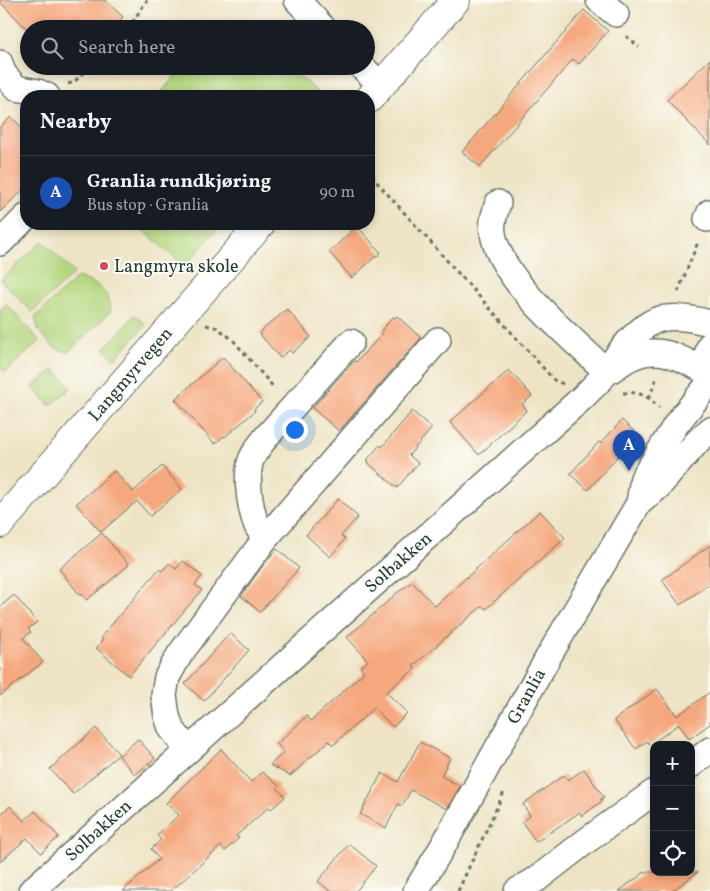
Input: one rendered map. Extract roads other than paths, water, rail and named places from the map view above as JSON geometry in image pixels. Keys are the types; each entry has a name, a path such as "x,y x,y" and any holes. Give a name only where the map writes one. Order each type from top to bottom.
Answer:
{"main road":[{"path":"375,92 456,0"},
{"name":"Langmyrvegen","path":"2,518 255,230"}],"street":[{"path":"297,0 316,20"},
{"path":"0,63 3,72 16,88 27,90"},
{"path":"366,75 374,90"},
{"path":"498,203 494,217 493,233 502,261 534,301 607,372"},
{"path":"0,243 20,223"},
{"name":"Solbakken","path":"30,891 582,398 607,372 619,353 632,338 658,319 672,317 710,323"},
{"path":"188,750 171,728 164,695 166,677 180,654 265,539 438,340"},
{"path":"265,539 257,526 252,508 249,484 250,462 255,451 284,416 351,342"},
{"path":"709,377 706,359 710,345"},
{"name":"Solbakken","path":"607,372 632,357 647,353 663,352 679,357 709,377"},
{"name":"Granlia","path":"639,503 643,478 677,423 709,377"},
{"name":"Granlia","path":"419,890 545,662 639,503 658,487 697,442 710,430"},
{"path":"695,762 710,750"},
{"path":"517,891 537,879 650,795"}],"place":[{"name":"Langmyra skole","path":"104,266"},
{"name":"Granlia rundkjøring","path":"629,471"}]}
